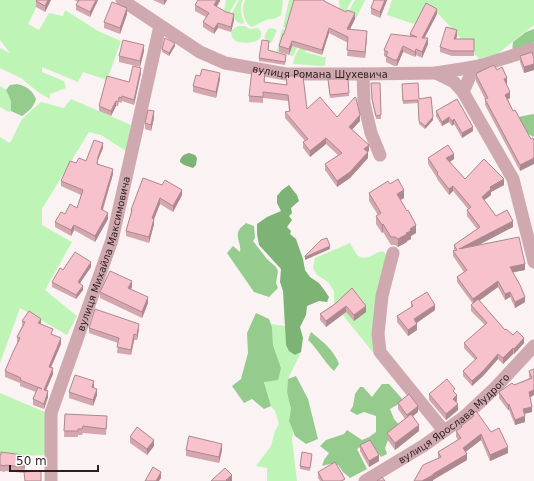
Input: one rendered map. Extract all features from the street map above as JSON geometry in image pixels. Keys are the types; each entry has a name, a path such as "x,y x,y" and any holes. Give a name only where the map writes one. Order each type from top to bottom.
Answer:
{"street":[{"name":"вулиця Романа Шухевича","path":"122,0 200,52 225,63 286,74 436,73 474,67 534,49"},
{"name":"вулиця Михайла Максимовича","path":"51,481 51,413 112,240 160,26"},
{"path":"463,92 474,67"},
{"path":"436,73 454,82 463,92 513,179 534,262"},
{"path":"363,74 364,103 371,133 380,155"},
{"path":"393,253 382,296 378,334 380,352 444,431"},
{"name":"вулиця Ярослава Мудрого","path":"365,481 423,446 464,417 495,388 534,346"}],"shaded area":[{"path":"0,0 40,0 28,24 39,30 49,13 63,16 65,10 98,31 121,41 107,80 83,72 78,82 42,67 42,72 64,81 66,88 50,94 50,99 38,92 21,78 0,68 0,48 10,53 0,40"},
{"path":"226,0 237,0 227,16 223,16"},
{"path":"239,0 243,0 241,14 244,22 243,24 236,21 232,15"},
{"path":"245,0 283,0 281,15 277,18 266,20 251,27 246,21 244,15 243,7"},
{"path":"289,0 296,0 302,33 283,27"},
{"path":"339,0 352,0 344,14 340,12"},
{"path":"355,0 365,0 356,19 347,14"},
{"path":"392,0 534,0 534,25 496,55 479,59 429,4 414,24 387,15"},
{"path":"238,26 245,26 250,29 258,28 261,32 261,36 258,40 252,42 236,41 231,33 232,30"},
{"path":"271,28 277,30 272,42 267,43 265,40 265,35 268,29"},
{"path":"282,29 302,35 293,56 289,55 293,42 282,39 276,63 276,55"},
{"path":"534,29 534,42 527,50 512,52 513,42 526,32"},
{"path":"303,42 308,44 305,52 326,57 325,65 293,64 295,56"},
{"path":"17,84 29,89 36,99 31,109 22,116 11,111 11,101 6,90 10,85"},
{"path":"0,86 6,90 11,101 11,111 9,112 0,107"},
{"path":"71,99 131,125 126,151 101,135 89,132 42,209 42,225 72,242 45,290 77,316 67,335 20,308 0,363 0,137 10,143 22,119 41,102 64,108"},
{"path":"533,114 533,137 516,124 518,117"},
{"path":"189,153 195,155 197,158 196,165 193,168 180,162 185,154"},
{"path":"289,185 297,195 299,201 291,208 292,213 289,216 292,220 287,227 291,231 290,234 296,239 305,270 310,277 319,283 329,297 327,302 319,301 307,306 306,315 300,327 303,338 301,352 295,355 289,351 286,345 283,291 280,282 281,269 259,245 257,234 257,224 267,217 281,211 277,203 277,196"},
{"path":"246,223 254,226 255,238 253,241 278,271 276,283 278,288 269,297 254,292 227,253 233,246 240,252 238,233"},
{"path":"350,243 357,255 362,258 378,252 384,252 389,259 379,360 338,309 334,310 334,292 329,283 316,274 313,267 315,258"},
{"path":"256,313 269,319 272,327 273,345 281,368 278,380 264,382 271,406 264,409 252,399 244,403 232,386 241,379 248,353 247,333"},
{"path":"271,324 285,326 286,344 295,355 301,352 288,379 287,391 291,409 289,421 293,432 292,439 297,481 267,481 267,468 256,466 271,446 275,431 279,424 275,411 271,406 264,381 281,368 273,345"},
{"path":"311,332 328,346 337,359 339,364 334,371 308,340"},
{"path":"296,376 308,399 318,439 306,444 295,436 289,421 291,409 287,392 288,379"},
{"path":"382,384 389,384 404,401 390,409 394,419 401,427 388,440 385,448 387,454 381,457 370,442 357,449 367,469 350,478 338,465 330,464 322,466 329,453 320,446 326,440 344,434 347,430 362,440 376,432 376,416 364,412 357,415 350,411 353,406 355,394 360,387 363,387 372,397"},
{"path":"0,393 47,413 45,455 0,458"}],"building":[{"path":"48,0 45,6 36,1"},
{"path":"79,0 96,0 90,12 76,5"},
{"path":"198,0 217,0 214,5 226,12 234,14 231,27 218,23 214,29 203,22 209,13 195,5"},
{"path":"294,0 324,0 346,12 347,10 355,13 347,29 367,31 365,52 347,50 348,37 329,28 322,50 292,41 289,49 279,46"},
{"path":"374,0 385,0 380,12 371,8"},
{"path":"112,2 127,8 120,28 104,22"},
{"path":"426,3 437,9 422,38 428,38 422,52 416,49 415,52 403,46 397,60 386,56 388,52 384,50 391,34 417,37 410,34"},
{"path":"446,27 457,30 454,39 474,39 474,51 452,51 440,47"},
{"path":"165,38 175,43 169,53 162,49"},
{"path":"123,40 144,45 140,61 119,56"},
{"path":"262,40 269,41 268,50 286,55 285,62 259,58"},
{"path":"532,52 534,64 524,67 520,56"},
{"path":"494,65 497,70 502,67 507,78 504,79 510,92 505,95 513,111 515,110 531,139 533,138 534,140 534,158 520,165 485,99 488,98 476,75 477,73"},
{"path":"133,66 141,68 134,100 122,96 122,98 119,97 118,102 116,101 111,111 99,106 107,76 129,82"},
{"path":"202,69 220,73 216,92 193,86 196,75 200,76"},
{"path":"252,70 265,72 264,82 287,85 286,76 303,76 307,109 320,97 337,117 355,97 360,115 349,127 369,145 364,149 368,152 350,172 337,181 325,164 342,153 326,138 310,151 303,142 308,139 285,112 290,111 288,95 263,92 263,97 249,96"},
{"path":"328,79 348,79 349,93 330,95"},
{"path":"371,83 380,83 381,115 376,116 372,99"},
{"path":"418,83 419,99 431,97 433,117 425,126 419,121 418,100 403,101 402,84"},
{"path":"457,99 473,127 462,133 454,119 452,121 449,117 442,122 436,111"},
{"path":"148,110 154,111 151,125 145,123"},
{"path":"94,140 103,143 97,164 113,169 101,209 108,213 95,236 74,225 71,230 55,222 61,212 65,214 70,204 77,208 83,190 61,181 70,161 76,163 79,158 86,161"},
{"path":"448,145 454,154 446,158 465,179 484,159 504,179 490,187 491,189 482,197 496,216 507,210 513,221 459,249 519,237 525,264 510,267 525,297 515,302 510,292 505,294 498,281 473,299 457,277 467,270 453,251 457,250 454,245 480,227 467,210 471,207 453,186 449,189 437,174 438,173 428,158"},
{"path":"143,178 162,185 165,180 182,190 173,206 160,198 152,218 154,219 149,237 126,231 131,210"},
{"path":"398,179 404,190 397,194 416,225 410,229 411,231 398,239 391,237 376,216 381,213 369,193 388,181 390,184"},
{"path":"327,238 330,246 305,257 321,240"},
{"path":"75,252 91,262 78,282 83,286 76,295 52,282 60,268 63,270"},
{"path":"110,271 132,281 128,288 148,297 142,312 100,292"},
{"path":"352,288 366,306 354,315 346,306 326,321 320,314 335,304"},
{"path":"427,292 435,305 414,319 417,324 408,330 397,316 413,306 411,302"},
{"path":"478,299 505,330 506,329 513,335 517,331 524,338 503,358 498,354 472,381 463,371 477,358 464,343 487,323 471,305"},
{"path":"95,309 139,324 137,335 134,334 131,350 117,347 119,338 89,328"},
{"path":"29,311 41,319 38,323 53,329 51,334 61,338 49,367 53,368 44,390 48,391 44,404 33,399 38,387 20,380 21,378 5,371 20,338 17,337 25,322 22,321"},
{"path":"534,369 534,390 529,392 532,407 523,409 525,416 515,420 509,404 508,405 499,392 512,383 514,385 532,378 529,371"},
{"path":"75,375 94,381 92,387 97,389 93,400 69,392"},
{"path":"447,379 455,389 453,391 457,395 453,399 458,404 446,414 429,394"},
{"path":"409,394 418,406 407,415 398,403"},
{"path":"476,411 491,432 499,428 508,447 490,455 481,434 463,448 467,454 422,481 414,481 423,465 441,457 438,452 461,438 456,431 474,416 473,414"},
{"path":"65,414 107,416 106,429 83,426 82,429 78,429 78,431 64,431"},
{"path":"411,414 419,425 395,443 387,433"},
{"path":"137,427 154,440 147,449 130,437"},
{"path":"189,436 222,444 219,457 186,450"},
{"path":"370,440 379,455 369,461 360,445"},
{"path":"1,452 23,455 23,457 25,457 24,467 0,465"},
{"path":"302,452 312,454 310,468 300,466"},
{"path":"335,462 345,479 341,481 323,481 318,472"},
{"path":"153,467 161,472 156,481 145,481"},
{"path":"225,468 232,475 226,480 227,481 211,481"},
{"path":"41,471 41,481 25,481 24,472"},
{"path":"382,477 385,481 377,481"}]}
